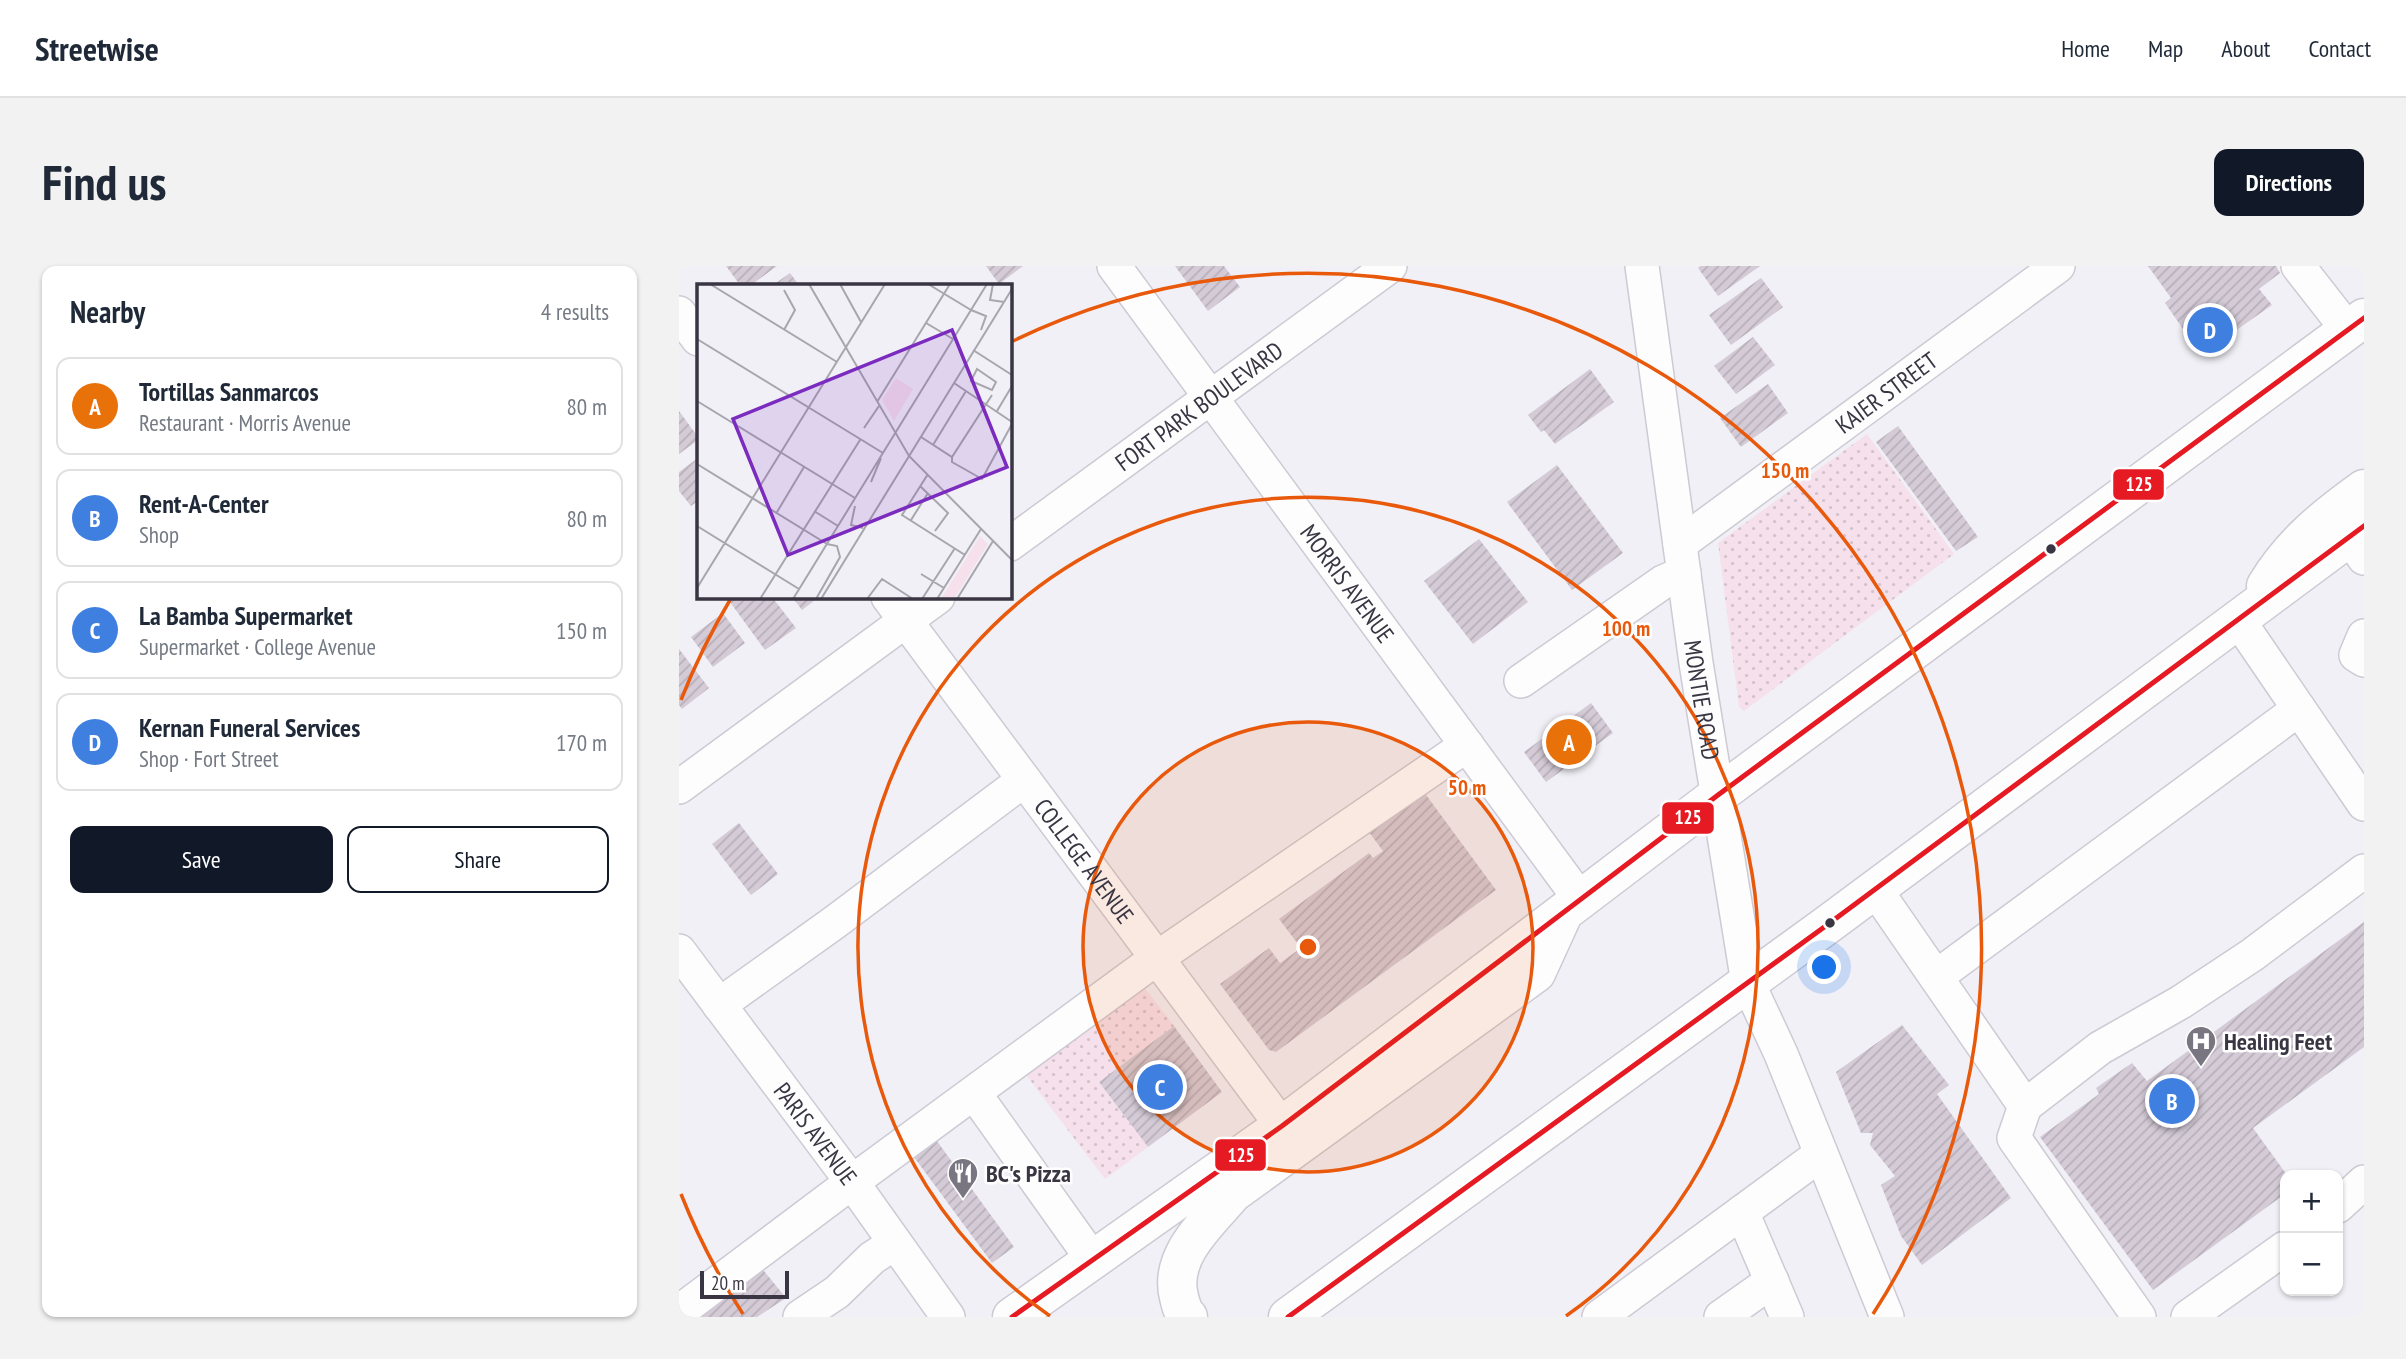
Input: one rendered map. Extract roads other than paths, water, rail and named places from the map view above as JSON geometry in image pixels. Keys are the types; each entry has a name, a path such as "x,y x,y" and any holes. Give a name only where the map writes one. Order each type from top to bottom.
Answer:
{"main road":[{"path":"1012,1317 1282,1126 1718,795 2356,324"},
{"path":"2245,616 2297,543 2326,516 2364,489"},
{"path":"1288,1317 1748,983 2245,616 2359,540"},
{"path":"1188,1317 1183,1312 1177,1287 1181,1260 1233,1192 1536,973 1572,905"}],"street":[{"name":"MORRIS AVENUE","path":"1114,266 1467,745 1572,905"},
{"name":"FORT PARK BOULEVARD","path":"1011,543 1390,266"},
{"name":"MONTIE ROAD","path":"1642,266 1682,559 1748,983 1780,1054 1887,1317"},
{"name":"KAIER STREET","path":"1521,681 1663,582 1682,559 2058,266"},
{"path":"2298,266 2356,324"},
{"path":"679,313 697,338"},
{"path":"679,787 896,609 934,598"},
{"name":"COLLEGE AVENUE","path":"896,609 1282,1126"},
{"path":"2245,616 2299,709 2364,804"},
{"path":"2364,636 2356,655 2364,660"},
{"path":"1936,977 2299,709"},
{"path":"679,1312 1157,958 1467,745"},
{"path":"719,1005 1024,780"},
{"path":"2139,1317 2014,1138 2025,1105 2100,1048 2181,1002 2252,955 2364,872"},
{"path":"1875,889 2025,1105"},
{"name":"PARIS AVENUE","path":"679,951 852,1182 948,1317"},
{"path":"974,1093 1093,1260"},
{"path":"1599,1317 1821,1154"},
{"path":"2343,1201 2364,1182"},
{"path":"1742,1212 1787,1317"},
{"path":"800,1317 837,1292 872,1258 895,1243"},
{"path":"2188,1317 2280,1252"},
{"path":"1721,1317 1772,1281"}],"place":[{"name":"Kernan Funeral Services","path":"2210,330"},
{"name":"Tortillas Sanmarcos","path":"1569,742"},
{"name":"Healing Feet","path":"2201,1068"},
{"name":"La Bamba Supermarket","path":"1160,1087"},
{"name":"Rent-A-Center","path":"2172,1101"},
{"name":"BC's Pizza","path":"963,1200"}]}
